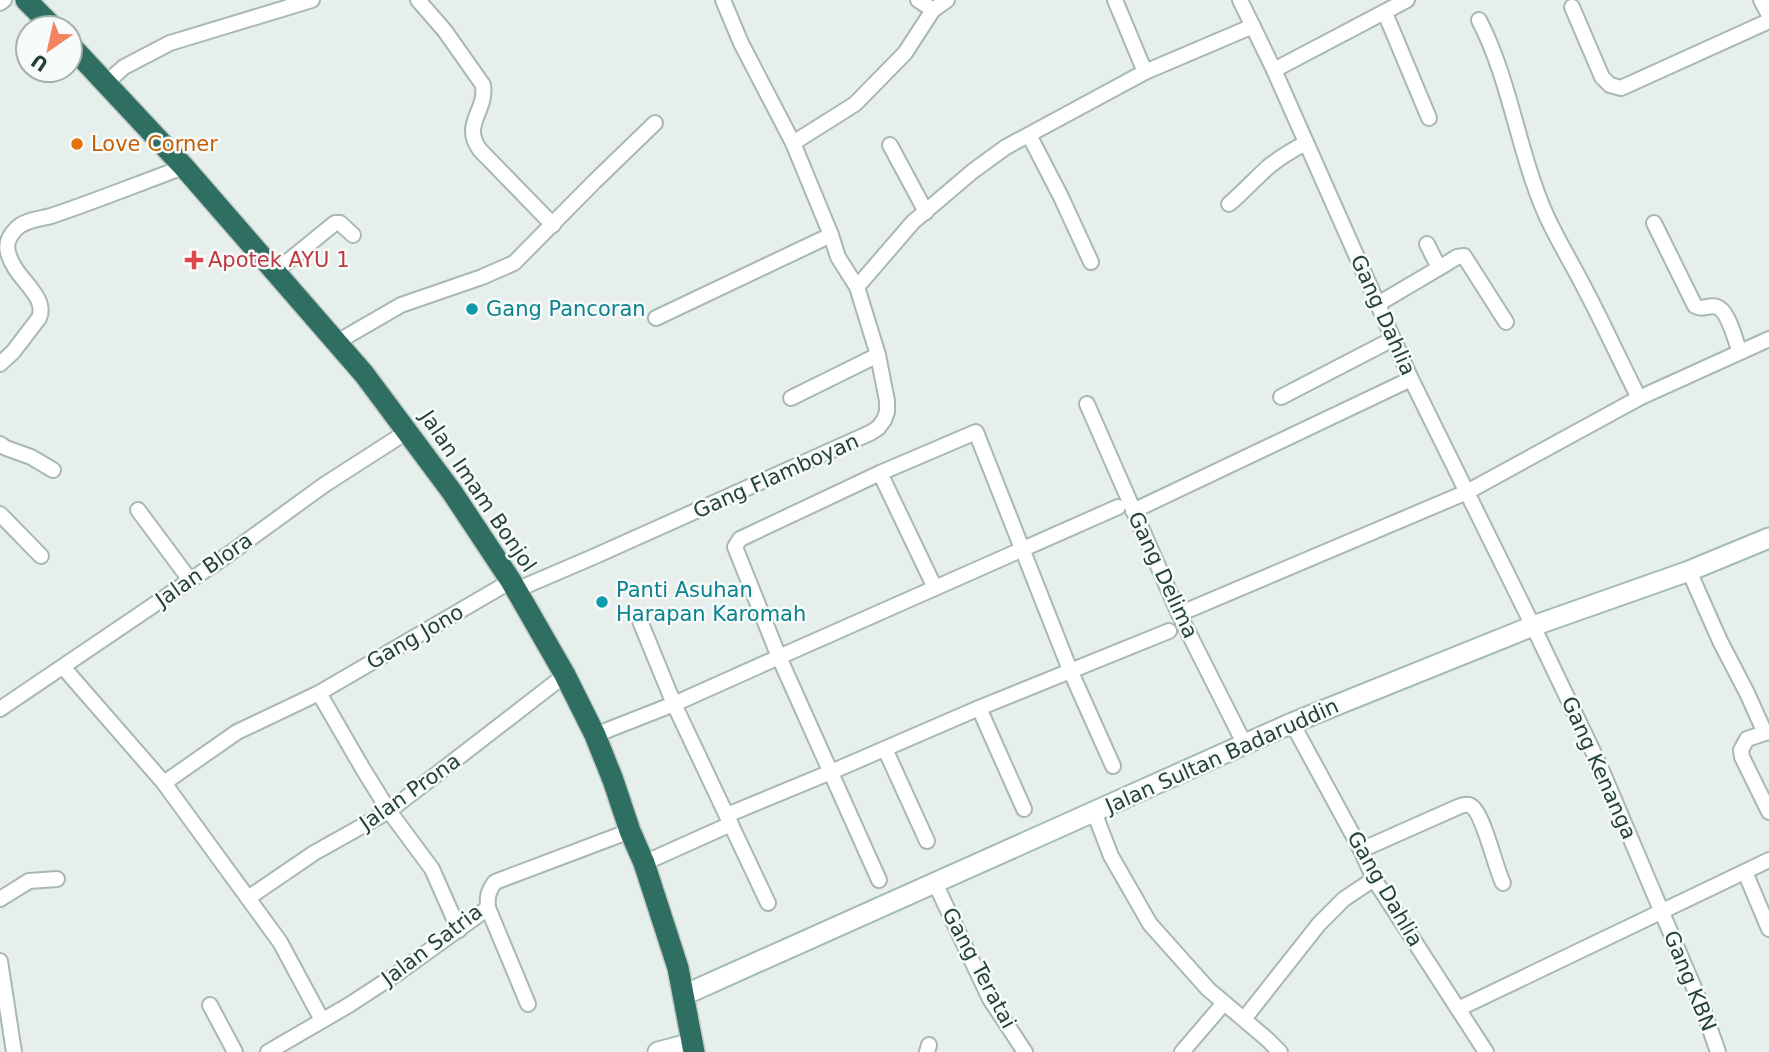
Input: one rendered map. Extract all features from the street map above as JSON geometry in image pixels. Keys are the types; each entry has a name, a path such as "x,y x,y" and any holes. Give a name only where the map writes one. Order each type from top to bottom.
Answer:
{"highway":[{"path":"26,0 40,14"},
{"name":"Jalan Imam Bonjol","path":"84,60 184,167 364,374 452,492 513,585 565,675 595,735 613,780 644,863 678,968 693,1047"}],"street":[{"path":"106,83 124,67 170,43 312,0"},
{"path":"418,0 444,31 482,85 482,104 471,131 474,142 553,225"},
{"name":"Gang Flamboyan","path":"513,585 606,552 870,433 878,428 887,412 878,355 857,287 838,257 793,143 741,43 723,0"},
{"path":"918,0 933,10"},
{"path":"793,143 855,104 905,53 933,10 947,0"},
{"path":"1115,0 1145,72"},
{"name":"Gang Dahlia","path":"1240,0 1275,70 1411,379 1533,626"},
{"path":"1275,70 1407,0"},
{"path":"1585,0 1570,4 1602,77 1610,85 1621,88 1769,18 1761,0"},
{"path":"1385,13 1429,118"},
{"path":"1479,20 1492,45 1547,217 1639,398"},
{"path":"857,287 913,222 1006,147 1145,72 1253,26"},
{"path":"337,342 401,305 514,263 655,123"},
{"path":"1028,135 1091,262"},
{"path":"1229,204 1274,162 1306,143"},
{"path":"890,145 926,212"},
{"path":"0,363 13,352 42,312 41,304 7,253 7,246 15,230 20,225 184,167"},
{"path":"275,271 335,223 340,223 353,235"},
{"path":"1654,223 1695,306 1702,309 1718,307 1724,312 1740,352"},
{"path":"656,318 831,235"},
{"path":"1427,244 1439,268"},
{"path":"1378,304 1457,257 1464,256 1506,322"},
{"path":"1179,614 1467,492 1639,398 1769,338"},
{"path":"1281,397 1393,339"},
{"path":"791,398 878,355"},
{"path":"1133,511 1411,379"},
{"name":"Gang Delima","path":"1087,404 1179,614 1244,743"},
{"name":"Jalan Blora","path":"0,709 324,485 408,431"},
{"path":"879,880 779,657 735,547 740,539 975,432 1070,670 1113,766"},
{"path":"2,449 31,457 53,470"},
{"path":"880,473 935,588"},
{"path":"595,735 674,704 1118,507"},
{"path":"138,510 190,580"},
{"path":"0,514 41,556"},
{"name":"Jalan Sultan Badaruddin","path":"684,995 1244,743 1533,626 1689,571 1769,538"},
{"path":"1689,571 1767,733 1747,739 1741,750 1769,812"},
{"name":"Gang Jono","path":"164,783 237,732 318,693 513,585"},
{"path":"639,621 674,704 768,903"},
{"name":"Gang Kenanga","path":"1533,626 1599,764 1662,911"},
{"path":"644,863 831,772 1070,670 1169,631"},
{"path":"62,667 164,783 280,942 322,1020"},
{"name":"Jalan Prona","path":"248,898 314,853 389,811 565,675"},
{"path":"318,693 389,811 432,869 459,930"},
{"path":"979,708 1024,809"},
{"name":"Gang Dahlia","path":"1292,723 1374,879 1486,1052"},
{"path":"885,749 927,841"},
{"path":"1361,850 1465,804 1470,805 1480,816 1503,883"},
{"path":"1094,812 1111,856 1150,924 1208,989 1280,1052"},
{"name":"Jalan Satria","path":"275,1050 388,979 488,908 489,889 495,882 630,831"},
{"path":"1458,1009 1769,860"},
{"path":"1745,872 1769,929"},
{"path":"0,899 29,881 57,879"},
{"path":"1244,1019 1319,924 1344,899 1374,879"},
{"name":"Gang Teratai","path":"935,883 990,999 1025,1052"},
{"path":"488,908 528,1004"},
{"name":"Gang KBN","path":"1662,911 1718,1052"},
{"path":"0,961 14,1052"},
{"path":"1182,1052 1224,1003"},
{"path":"210,1005 235,1052"},
{"path":"658,1052 693,1047"}],"place":[{"name":"Love Corner","path":"77,144"},
{"name":"Apotek AYU 1","path":"194,260"},
{"name":"Gang Pancoran","path":"472,309"},
{"name":"Panti Asuhan Harapan Karomah","path":"602,602"}]}
